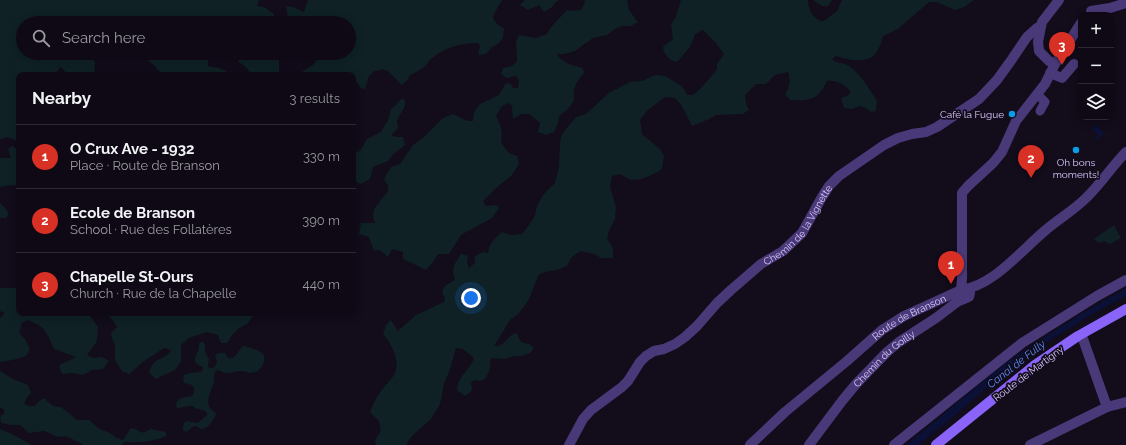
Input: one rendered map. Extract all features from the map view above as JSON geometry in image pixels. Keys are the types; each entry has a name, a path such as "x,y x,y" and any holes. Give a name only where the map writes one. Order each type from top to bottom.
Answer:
{"main road":[{"name":"Route de Martigny","path":"936,445 1035,365 1081,335 1126,309"}],"street":[{"path":"1059,0 1042,22 1038,42 1039,51 1049,60 1052,69 1062,78 1074,64"},
{"path":"1090,12 1101,0"},
{"path":"1093,12 1126,4"},
{"name":"Chemin de la Vignette","path":"569,445 583,419 591,410 628,381 640,362 646,356 654,351 664,349 675,344 685,337 731,290 762,264 783,251 802,233 829,186 839,176 884,145 898,138 926,132 937,127 979,99 997,80 1027,37 1041,26"},
{"path":"964,289 962,280 962,194 1002,152 1016,121 1045,84 1052,69 1078,28"},
{"path":"1037,94 1045,102 1040,111"},
{"name":"Route de Branson","path":"750,445 785,412 882,330 904,316 964,289 980,284 999,272 1048,228 1086,199 1126,152"},
{"path":"894,445 1022,343 1097,296 1126,280"},
{"name":"Chemin du Goilly","path":"809,445 856,384 899,342 936,318 957,302 969,297 970,293 964,289"},
{"path":"1081,335 1107,407"},
{"path":"1030,445 1107,407 1126,402"}],"shaded area":[{"path":"0,0 259,0 257,6 264,7 274,14 274,16 16,16 16,60 93,60 95,62 94,72 65,72 61,67 57,72 16,72 16,141 8,137 0,139"},
{"path":"308,0 502,0 493,18 497,24 504,28 503,37 499,43 491,48 486,54 479,55 479,43 448,48 432,58 419,71 410,75 402,85 388,71 382,69 373,72 369,76 365,89 360,88 359,84 356,82 356,72 302,72 313,65 316,60 356,60 356,16 288,16 286,6 293,7 304,12"},
{"path":"525,0 559,0 544,12 539,5 528,10 520,5"},
{"path":"584,0 627,0 629,10 638,22 631,26 622,26 607,35 593,38 575,51 557,54 565,62 583,68 584,73 575,86 574,101 568,109 559,116 554,132 546,135 538,132 540,123 529,114 521,114 513,119 512,106 509,103 502,106 496,116 501,129 501,143 509,153 517,156 519,164 511,176 483,201 486,206 496,205 499,208 492,218 461,235 449,254 438,254 426,270 403,259 403,252 392,249 388,257 380,250 374,251 369,237 359,234 361,223 375,223 373,217 374,209 388,191 388,186 384,179 391,167 400,164 413,145 424,137 443,118 453,114 468,121 473,121 474,112 480,104 499,95 505,84 510,83 513,88 518,88 519,80 516,76 507,78 501,74 503,68 512,66 517,61 516,42 519,35 536,38 547,34 567,10 581,10 585,2"},
{"path":"681,0 808,0 809,8 813,16 818,20 824,21 837,11 842,0 974,0 964,7 955,10 937,2 929,2 898,29 883,36 880,47 873,56 865,60 855,60 836,56 832,59 836,62 849,66 861,77 877,101 876,111 871,112 866,108 859,106 852,109 844,108 841,98 847,96 851,92 843,85 834,81 827,81 817,96 813,98 790,100 785,94 790,83 788,72 775,75 766,84 756,84 745,95 746,104 749,110 743,114 716,115 692,126 682,106 675,98 665,97 648,110 640,120 642,134 660,149 664,156 662,169 637,180 626,178 620,174 612,176 610,187 616,207 615,219 607,238 613,249 613,258 601,258 594,254 580,251 571,258 567,266 539,274 526,304 518,314 510,320 494,346 501,345 510,336 517,333 522,342 531,345 534,348 530,353 504,359 492,358 490,361 490,369 486,378 480,381 474,380 471,383 471,391 465,396 457,390 458,385 474,358 463,349 456,348 444,384 440,404 431,419 412,436 406,445 376,445 375,441 381,430 379,421 370,412 378,396 392,378 397,364 393,350 383,334 386,325 391,320 398,331 416,315 444,302 445,298 442,291 446,285 455,280 453,272 454,266 461,254 468,256 467,262 469,269 475,262 475,256 483,252 488,253 493,241 502,232 512,235 522,234 535,215 537,206 543,195 555,183 559,167 562,134 576,117 586,114 609,93 630,82 642,81 655,75 665,76 680,85 685,90 687,95 693,95 715,72 717,64 724,54 703,30 695,34 690,47 677,62 669,59 664,52 663,47 673,39 671,25 676,16"},
{"path":"813,0 832,0 828,6 822,6"},
{"path":"146,60 208,60 208,66 222,69 227,72 161,72"},
{"path":"238,60 279,60 279,72 249,72 247,68"},
{"path":"401,99 405,100 405,106 397,120 398,128 391,135 403,137 405,145 393,154 388,161 373,167 370,179 361,184 356,182 356,152 360,151 367,139 381,132 388,120 391,109"},
{"path":"12,146 16,148 16,185 0,187 0,158 11,158 8,149"},
{"path":"0,203 9,214 6,218 0,218"},
{"path":"1114,225 1121,238 1110,244 1104,241 1099,243 1094,239"},
{"path":"0,288 16,288 16,316 90,316 98,327 97,341 87,355 94,358 102,357 109,361 103,369 92,370 83,375 72,373 62,374 59,365 76,357 54,349 45,331 39,325 27,320 22,323 19,333 25,339 30,349 26,356 0,362 0,318 5,313 0,311"},
{"path":"109,316 253,316 248,323 232,335 227,343 221,343 218,335 207,332 189,338 181,345 181,362 175,370 156,379 149,373 152,366 157,360 169,353 171,350 164,348 144,361 129,374 122,371 115,360 115,345 111,333 117,327"},
{"path":"201,342 205,344 205,352 209,359 209,368 213,368 216,365 217,362 215,356 217,354 225,353 230,359 237,354 243,346 262,353 264,356 264,362 259,370 253,373 240,371 227,373 218,370 215,372 214,382 208,402 209,406 216,415 206,428 201,429 194,426 186,432 183,430 184,423 187,421 198,423 207,415 204,411 191,406 177,408 176,405 178,400 184,397 192,396 194,393 194,388 192,385 184,383 183,379 184,375 201,372 203,369 203,367 198,365 195,360 199,344"},
{"path":"0,371 11,378 28,385 31,393 24,404 29,406 35,406 44,398 53,406 61,407 77,420 89,420 98,428 123,440 131,428 142,432 150,429 166,432 166,436 146,442 125,442 121,445 84,445 64,436 58,437 44,431 29,433 20,425 1,423 0,416 4,414 4,409 0,408"},
{"path":"0,429 12,434 32,445 0,445"}],"water":[{"path":"1096,125 1104,133 1097,140 1095,138 1098,135 1092,129"},
{"name":"Canal de Fully","path":"1126,288 1126,296 1089,316 1043,345 996,380 918,445 906,445 1003,365 1021,352 1084,312"}],"place":[{"name":"Chapelle St-Ours","path":"1062,65"},
{"name":"Café la Fugue","path":"1012,114"},
{"name":"Oh bons moments!","path":"1076,150"},
{"name":"Ecole de Branson","path":"1031,178"},
{"name":"O Crux Ave - 1932","path":"951,284"}]}
